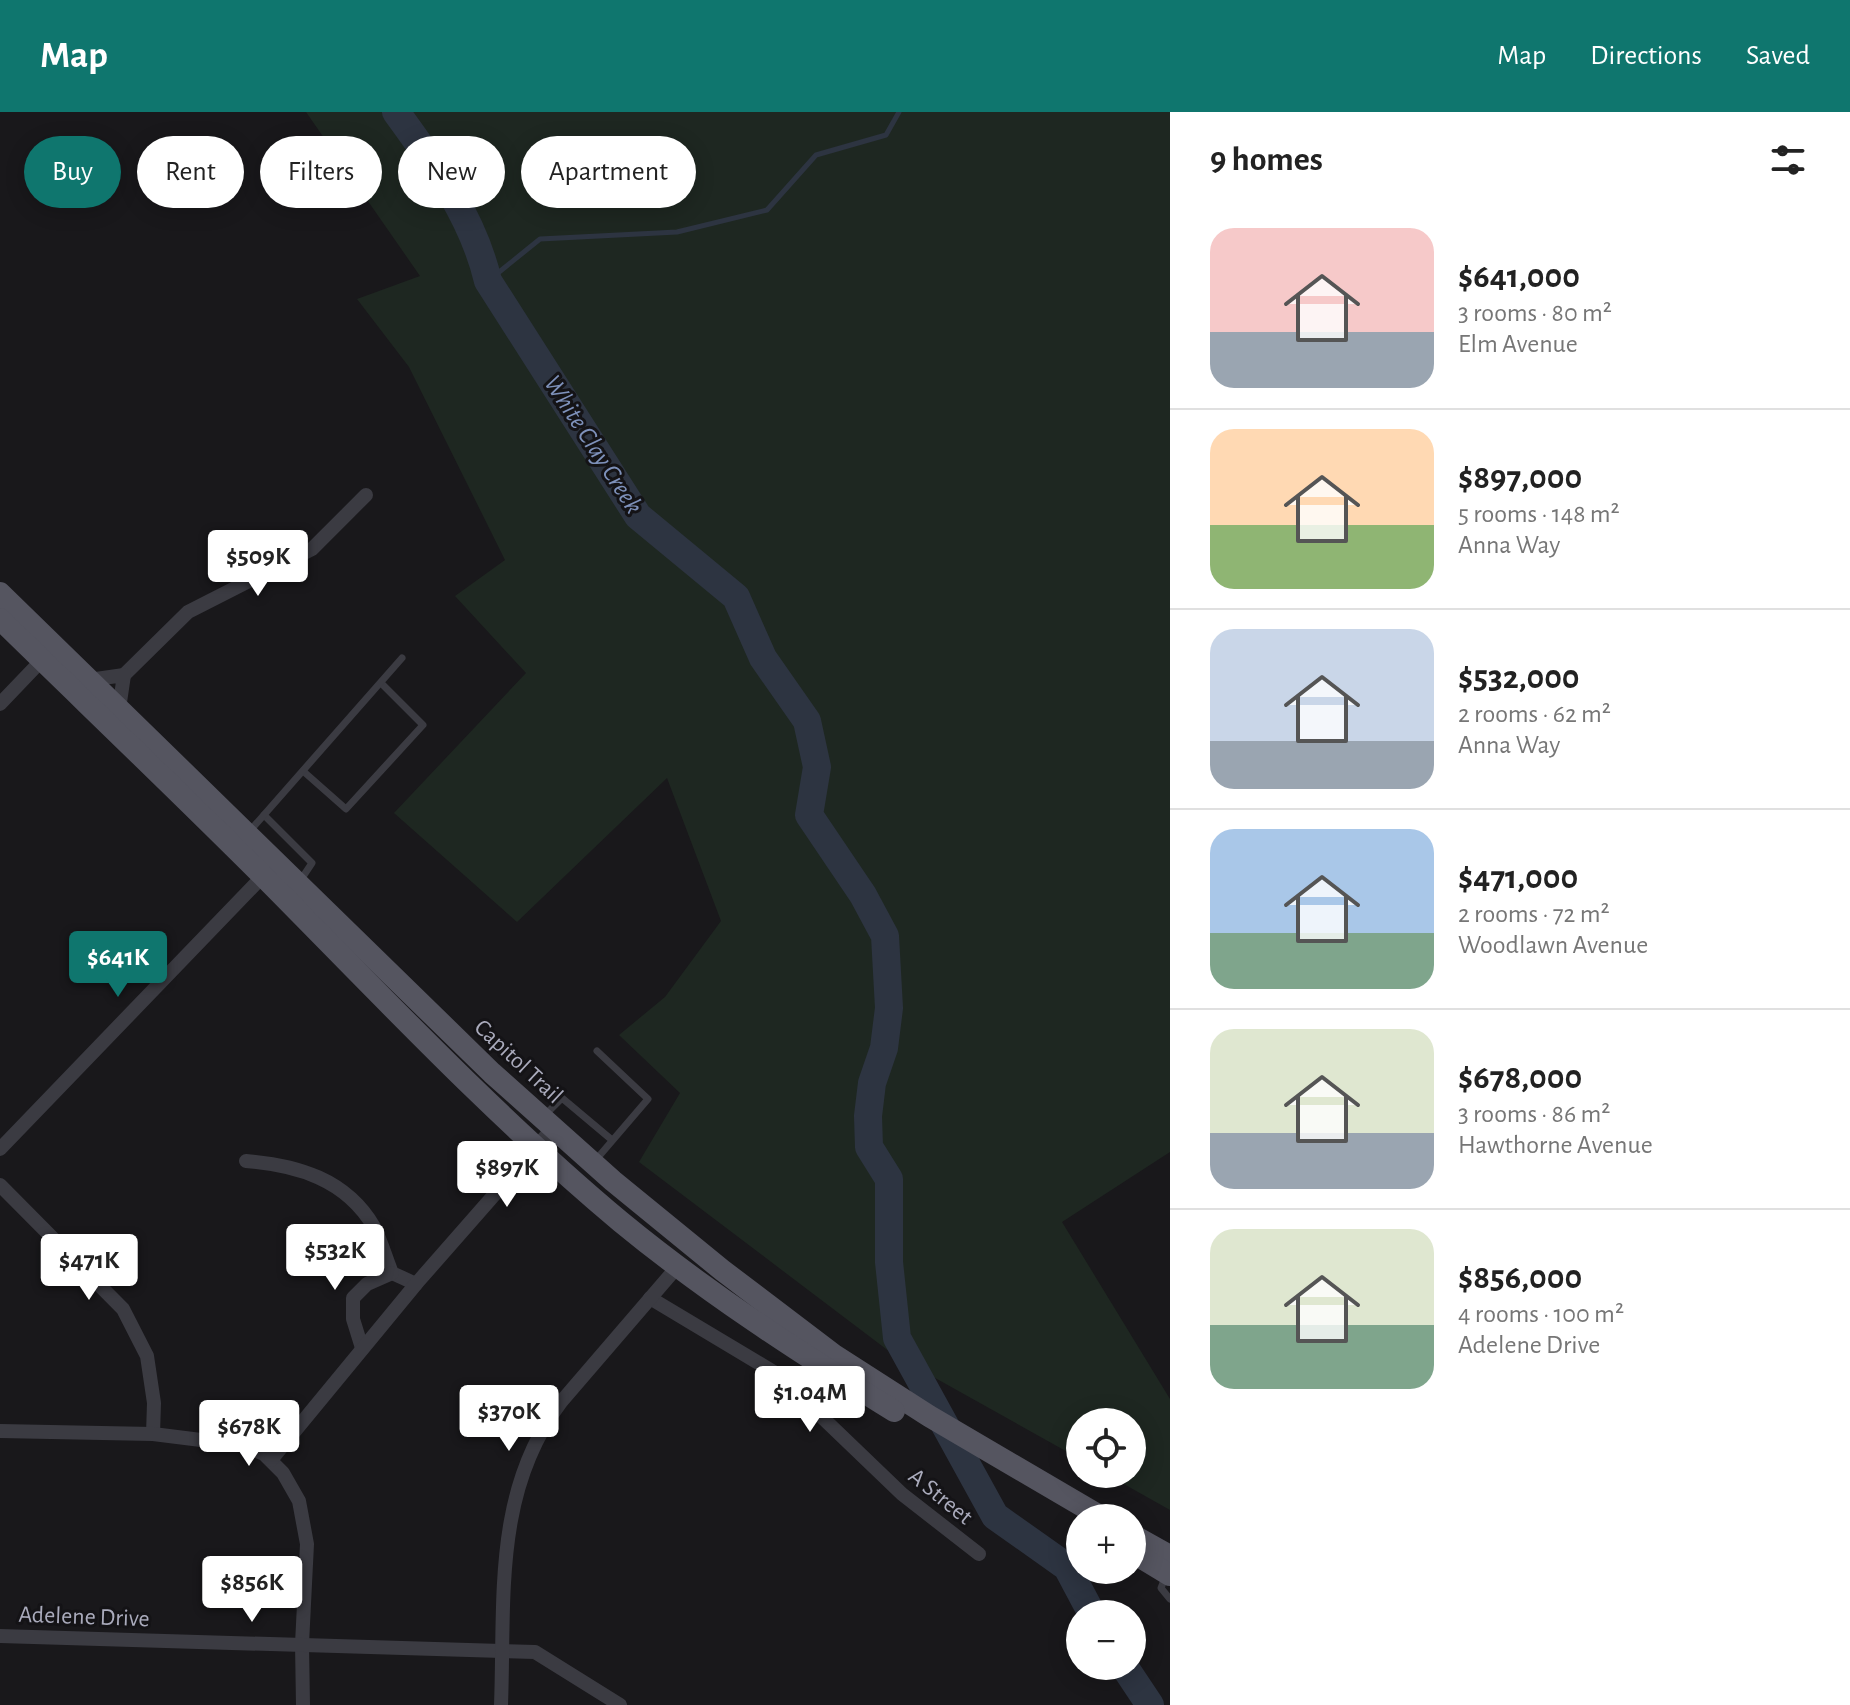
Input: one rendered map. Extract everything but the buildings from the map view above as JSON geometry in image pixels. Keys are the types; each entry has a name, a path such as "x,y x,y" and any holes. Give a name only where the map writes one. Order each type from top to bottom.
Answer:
{"main road":[{"name":"Capitol Trail","path":"0,593 298,885 547,1124 592,1163 830,1362 1079,1504"},
{"name":"Capitol Trail","path":"0,619 263,876 418,1036 535,1149 678,1266 1066,1513"}],"street":[{"path":"89,680 124,675 188,612 312,549 366,495"},
{"path":"0,704 42,660"},
{"path":"119,709 124,675"},
{"path":"0,1149 263,876"},
{"path":"271,1460 416,1284 535,1149 547,1124"},
{"path":"246,1161 298,1168 343,1193 375,1229 392,1273 416,1284"},
{"path":"0,1185 123,1309 147,1356 154,1403 153,1434"},
{"path":"501,1705 509,1531 521,1475 531,1449 544,1424 561,1402 678,1266"},
{"path":"362,1348 353,1319 353,1298 367,1284 392,1273"},
{"name":"A Street","path":"650,1298 777,1374 902,1494 979,1554"},
{"path":"0,1431 153,1434 241,1445 271,1460 283,1473 299,1501 307,1544 302,1644 303,1705"},
{"name":"Adelene Drive","path":"0,1636 535,1652 620,1705"}],"lane":[{"path":"247,835 402,658"},
{"path":"303,771 346,809 423,725 381,683"},
{"path":"264,815 312,863 298,885"},
{"path":"592,1163 648,1099 597,1051"},
{"path":"547,1124 562,1098 612,1140"},
{"path":"1156,1561 1161,1588 1170,1599"}],"shaded area":[{"path":"306,112 1170,112 1170,1152 1062,1222 1170,1399 1170,1510 1131,1488 1146,1488 1146,1408 1066,1408 1066,1451 894,1355 639,1162 680,1093 619,1035 665,997 721,921 667,778 517,922 394,813 526,673 455,596 505,560 409,367 357,299 420,276 373,208 382,208 382,136 323,136"}],"waterway":[{"name":"White Clay Creek","path":"396,112 451,192 473,235 488,281 638,516 736,597 763,658 807,721 817,767 809,815 863,895 885,936 889,1008 884,1048 872,1083 868,1116 869,1147 889,1179 889,1262 897,1338 995,1516 1067,1567 1085,1600"},
{"path":"488,281 540,239 677,232 767,210 816,155 886,135 899,112"},
{"name":"White Clay Creek","path":"1133,1680 1150,1705"}]}
